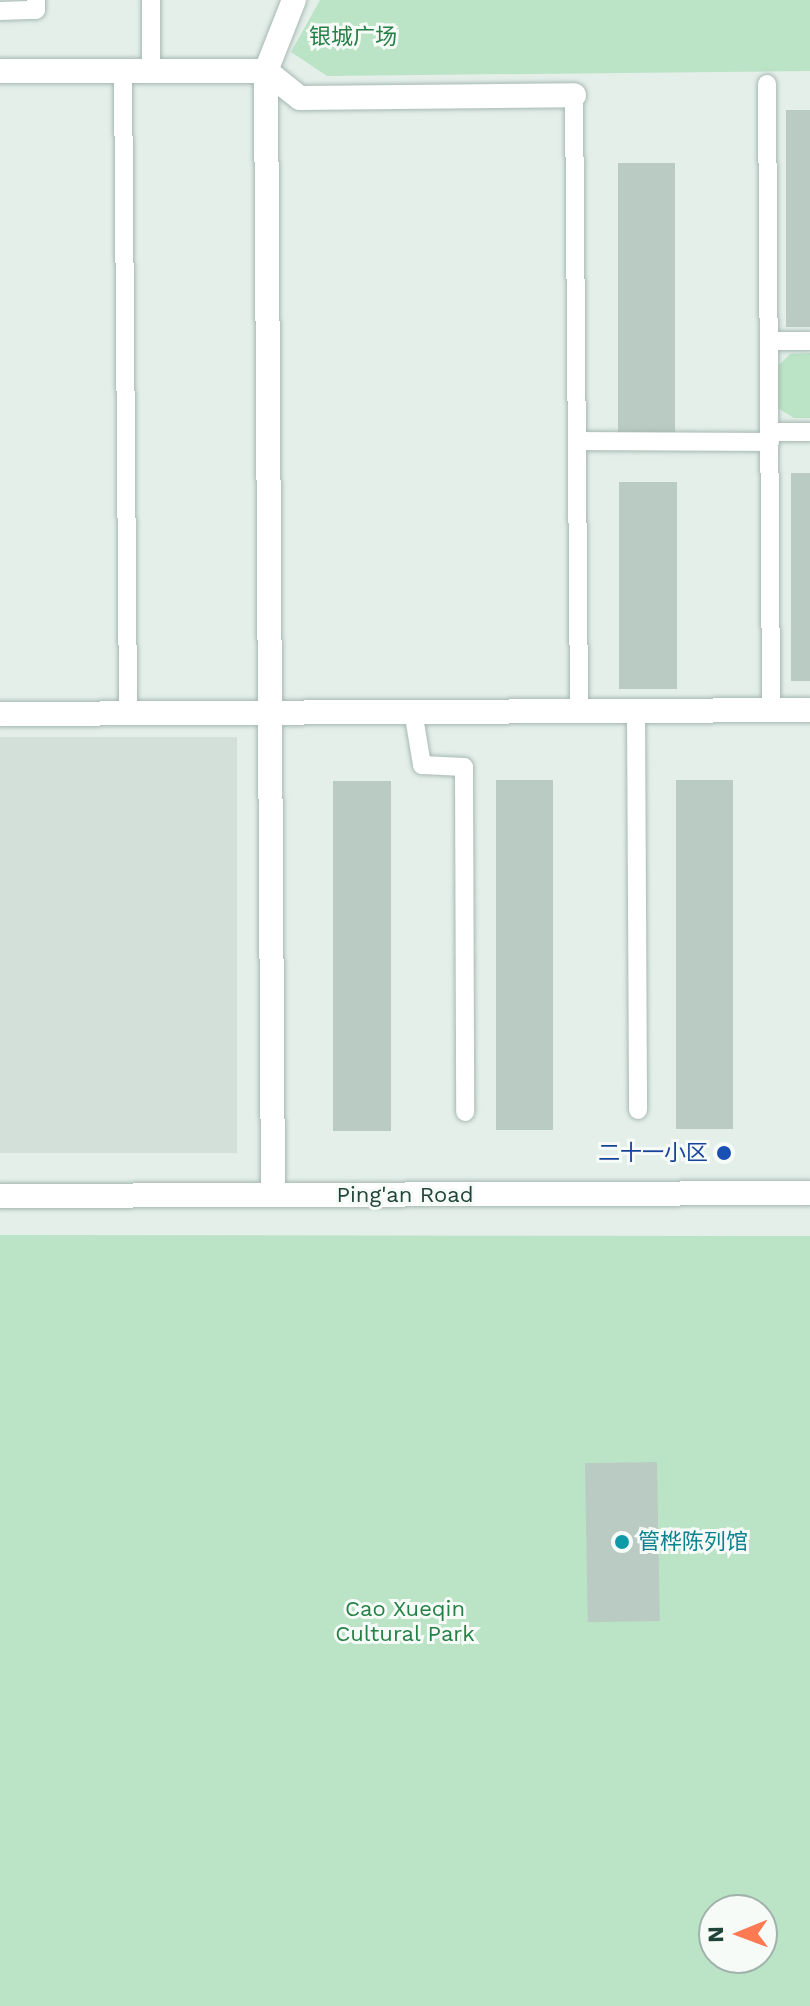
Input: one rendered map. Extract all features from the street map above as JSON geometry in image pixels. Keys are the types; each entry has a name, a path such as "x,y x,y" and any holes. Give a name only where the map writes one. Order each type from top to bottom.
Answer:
{"street":[{"path":"273,1195 266,71 294,0"},
{"path":"0,71 266,71 300,98 574,95"},
{"path":"0,714 810,710"},
{"name":"Ping'an Road","path":"0,1196 810,1193"}],"lane":[{"path":"0,11 36,10 36,0"},
{"path":"151,0 151,71"},
{"path":"123,71 128,712"},
{"path":"767,84 771,710"},
{"path":"574,95 579,711"},
{"path":"769,341 810,341"},
{"path":"577,441 770,437 810,432"},
{"path":"413,711 422,765 464,767 465,1112"},
{"path":"636,711 638,1110"}],"shaded area":[{"path":"0,737 237,737 237,1153 0,1153"}],"green space":[{"name":"银城广场","path":"320,0 810,0 810,71 327,76 291,52"},
{"path":"810,353 810,418 794,418 778,408 775,369 790,354"},
{"name":"Cao Xueqin Cultural Park","path":"0,1235 810,1236 810,2006 0,2006"}],"building":[{"path":"786,110 810,110 810,327 786,327"},
{"path":"618,163 675,163 675,436 618,436"},
{"path":"791,473 810,473 810,681 791,681"},
{"path":"619,482 677,482 677,689 619,689"},
{"path":"496,780 553,780 553,1130 496,1130"},
{"path":"676,780 733,780 733,1129 676,1129"},
{"path":"333,781 391,781 391,1131 333,1131"},
{"name":"管桦陈列馆","path":"657,1462 660,1621 588,1622 585,1463"}],"place":[{"name":"二十一小区","path":"724,1153"},
{"name":"管桦陈列馆","path":"622,1542"}]}
